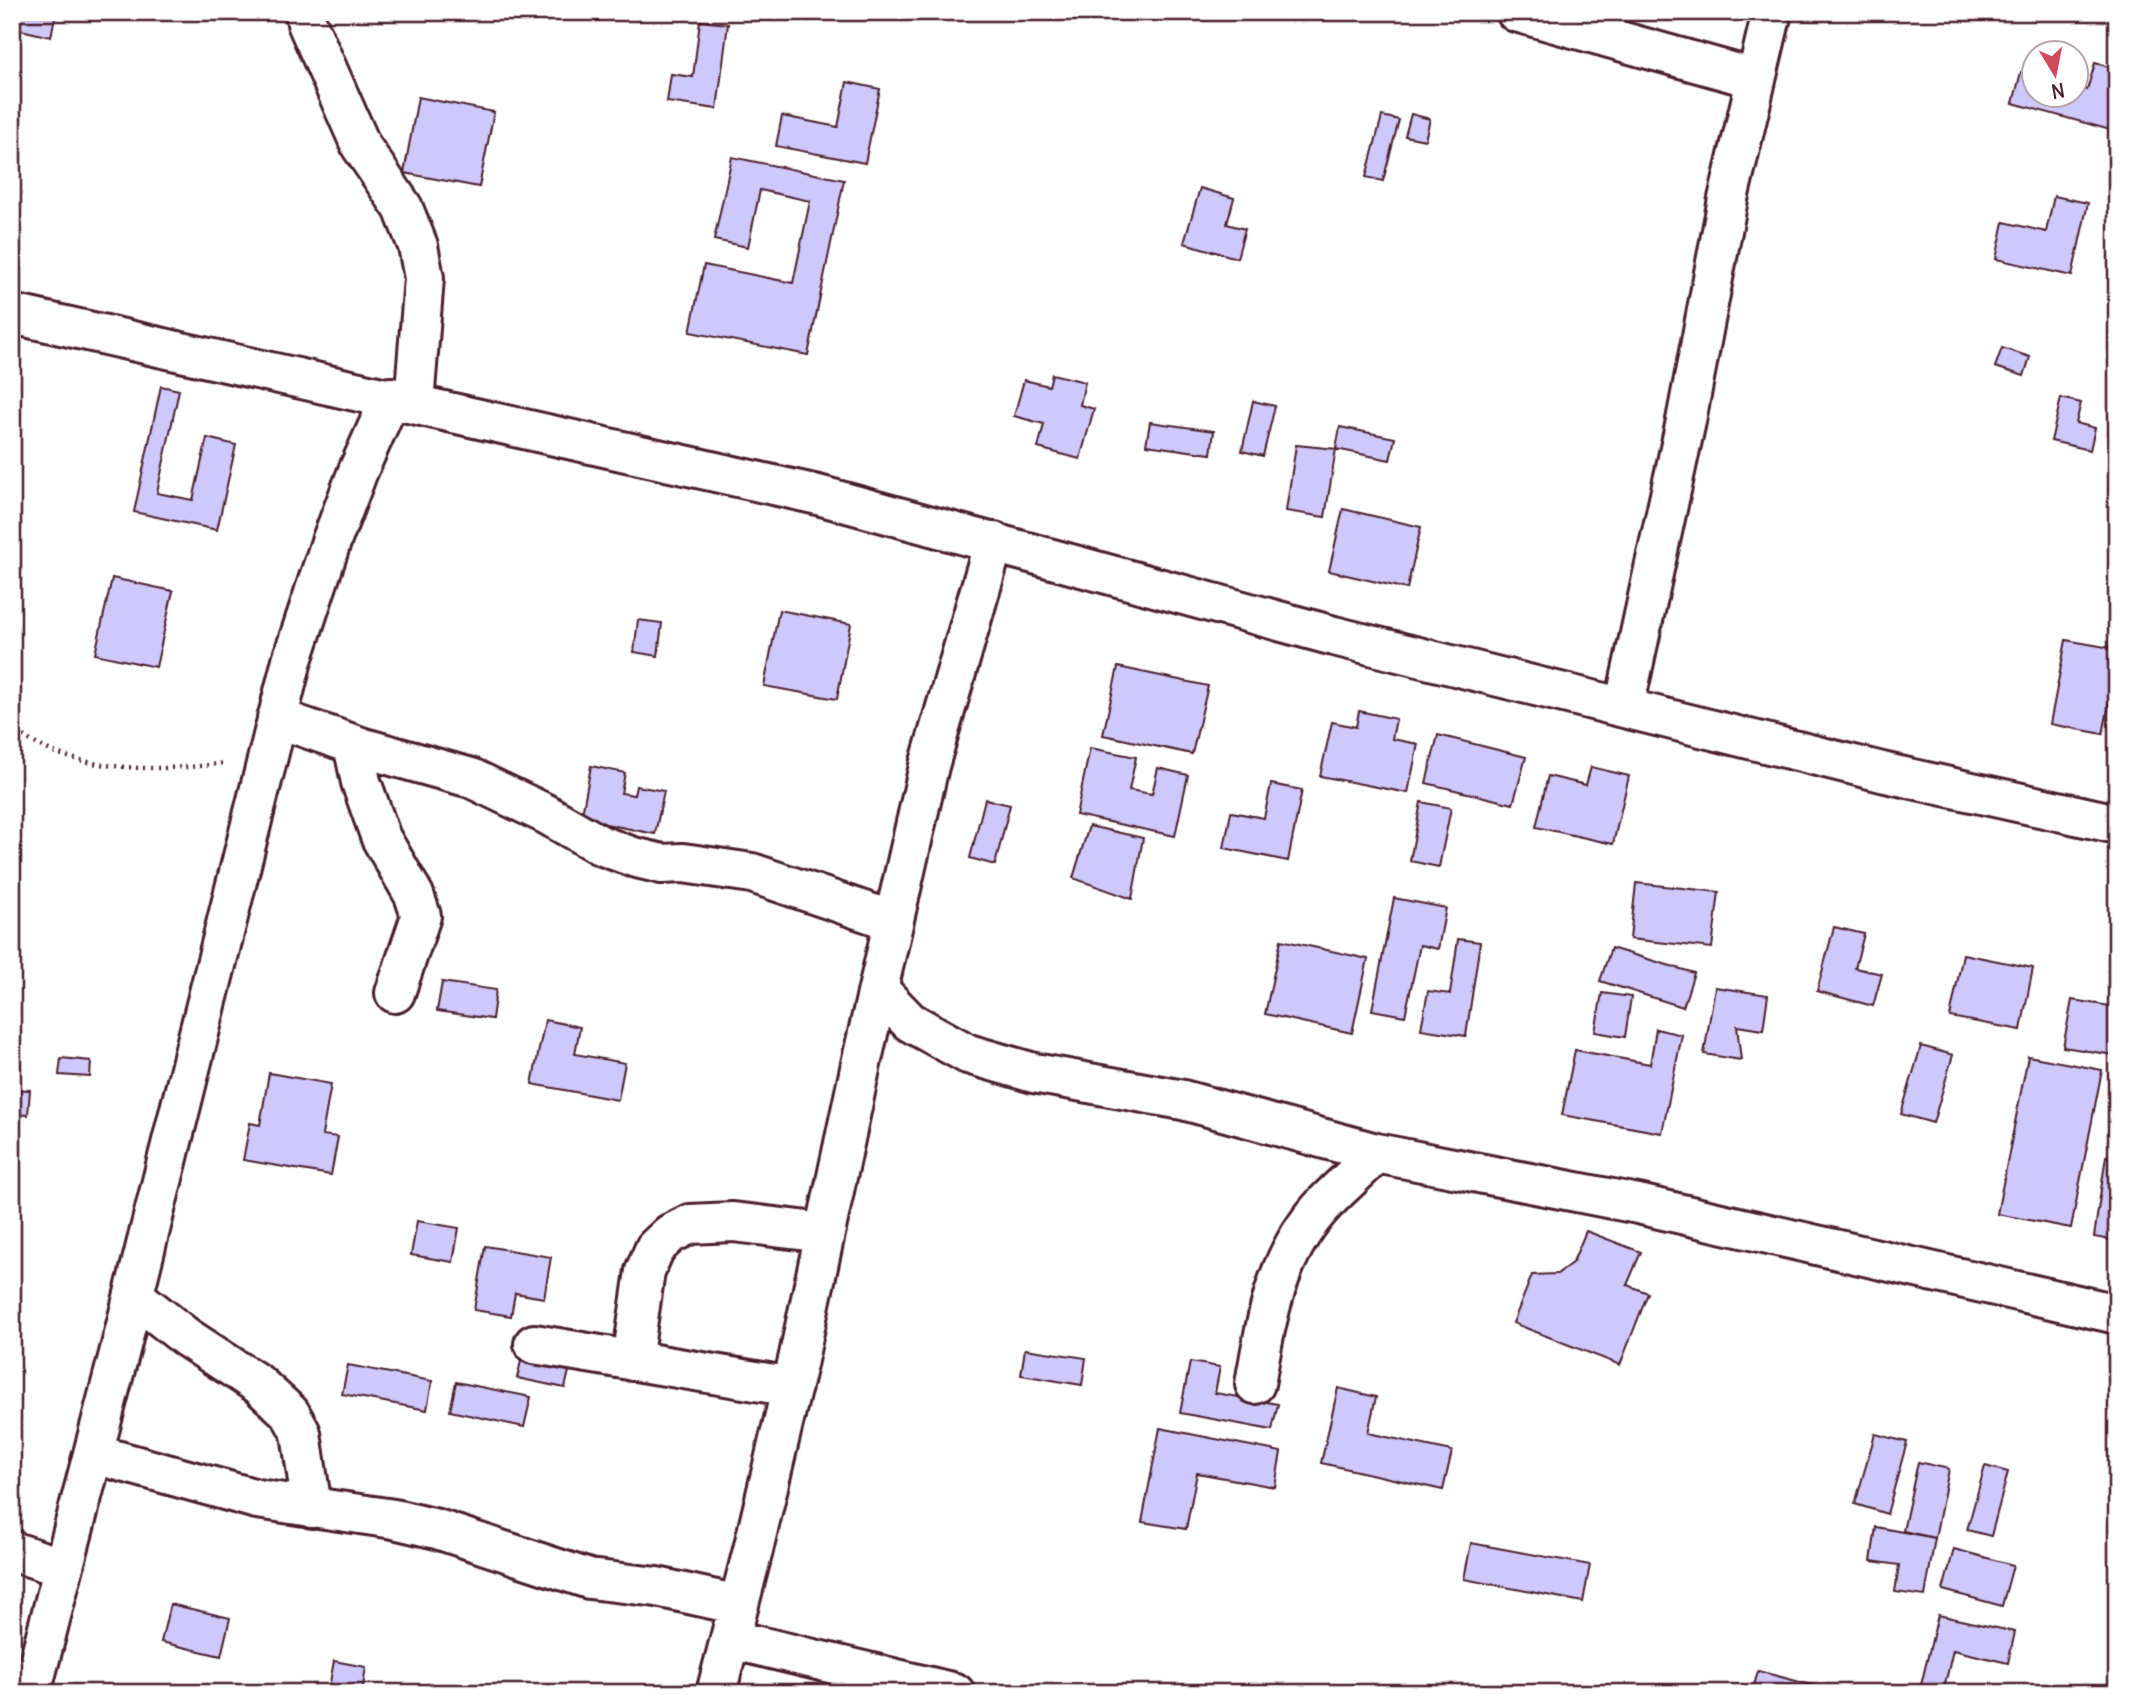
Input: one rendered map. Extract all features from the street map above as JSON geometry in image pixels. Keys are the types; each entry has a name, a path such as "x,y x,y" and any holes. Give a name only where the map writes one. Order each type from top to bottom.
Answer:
{"street":[{"path":"31,1693 134,1296 292,660 358,471 403,400 424,278 418,246 403,208 362,146 307,23 305,12"},
{"path":"1516,12 1756,79"},
{"path":"1624,708 1686,421 1728,199 1772,12"},
{"path":"12,314 818,495 1334,636 1886,774 2117,824"},
{"path":"716,1693 792,1387 929,766 994,542"},
{"path":"273,735 353,744 471,778 545,814 600,845 633,857 662,864 683,863 752,873 894,921"},
{"path":"353,744 361,782 381,838 414,895 421,916 395,993"},
{"path":"878,989 910,1022 968,1054 1034,1073 1183,1100 1376,1153 1638,1204 2117,1314"},
{"path":"1255,1384 1266,1319 1282,1267 1298,1238 1326,1202 1357,1175 1376,1153"},
{"path":"632,1361 645,1271 655,1248 670,1234 690,1224 733,1222 825,1233"},
{"path":"134,1296 186,1337 258,1384 290,1413 301,1433 312,1507"},
{"path":"534,1344 792,1387"},
{"path":"94,1454 257,1499 394,1519 438,1529 589,1579 657,1587 734,1622 955,1693"},
{"path":"12,1551 63,1568"}],"path":[{"path":"12,727 26,740 68,756 115,766 181,769 230,762 273,735"}],"building":[{"path":"12,12 56,12 51,37 12,28"},
{"path":"700,21 728,24 717,109 667,102 671,74 693,77"},
{"path":"2095,63 2117,69 2117,120 2114,131 2031,108 2090,108 2090,80"},
{"path":"2021,72 2021,105 2013,103"},
{"path":"847,82 880,89 865,163 776,146 782,116 838,127"},
{"path":"418,97 494,112 479,187 404,173"},
{"path":"1411,114 1430,119 1425,140 1405,136"},
{"path":"1382,116 1399,120 1383,181 1366,177"},
{"path":"732,157 844,180 808,355 690,332 704,265 793,283 810,201 760,190 748,247 714,240"},
{"path":"1200,188 1234,198 1227,224 1245,229 1237,258 1184,243"},
{"path":"2054,196 2088,203 2072,276 1996,259 2004,222 2046,232"},
{"path":"2002,348 2030,357 2024,376 1995,367"},
{"path":"1052,374 1085,382 1080,405 1094,409 1080,459 1038,448 1044,424 1014,416 1024,380 1049,386"},
{"path":"161,386 179,390 157,493 193,500 207,438 236,445 217,530 134,512"},
{"path":"2061,398 2081,403 2076,423 2095,428 2090,450 2051,441"},
{"path":"1253,401 1275,406 1263,456 1242,451"},
{"path":"1150,422 1214,431 1211,454 1146,445"},
{"path":"1340,427 1395,438 1390,460 1336,449"},
{"path":"1296,445 1336,449 1325,517 1286,511"},
{"path":"1343,509 1421,527 1407,589 1329,571"},
{"path":"112,578 173,591 156,667 95,654"},
{"path":"779,610 851,624 837,699 764,686"},
{"path":"638,620 662,623 658,656 634,652"},
{"path":"2066,640 2117,649 2117,665 2103,734 2050,724"},
{"path":"1118,667 1208,686 1192,754 1103,735"},
{"path":"1359,711 1396,719 1392,739 1418,744 1408,793 1320,776 1332,722 1356,727"},
{"path":"1438,735 1526,757 1513,804 1426,783"},
{"path":"1090,748 1136,757 1129,790 1152,794 1158,768 1188,775 1175,836 1076,815"},
{"path":"591,766 625,773 621,793 634,795 636,786 664,791 655,834 581,819"},
{"path":"1591,767 1629,776 1613,844 1536,827 1548,776 1586,785"},
{"path":"1271,784 1302,790 1288,861 1224,848 1231,812 1264,818"},
{"path":"985,799 1010,805 995,865 970,858"},
{"path":"1421,802 1451,808 1439,867 1410,861"},
{"path":"1089,826 1143,838 1132,899 1073,878"},
{"path":"1636,883 1719,892 1712,948 1630,939"},
{"path":"1394,898 1446,908 1438,949 1420,945 1405,1016 1372,1010"},
{"path":"1834,927 1864,934 1855,968 1882,974 1873,1006 1817,991"},
{"path":"1458,939 1480,942 1466,1036 1421,1029 1428,991 1450,994"},
{"path":"1281,940 1368,959 1352,1033 1265,1014"},
{"path":"1611,948 1694,973 1683,1007 1600,981"},
{"path":"1963,954 2033,968 2021,1030 1950,1017"},
{"path":"442,982 496,990 492,1019 437,1011"},
{"path":"1715,987 1768,995 1763,1030 1737,1026 1741,1060 1704,1054"},
{"path":"1602,993 1631,997 1625,1037 1595,1032"},
{"path":"2072,1000 2117,1007 2114,1055 2063,1047"},
{"path":"545,1020 580,1027 575,1054 625,1063 618,1100 532,1084"},
{"path":"1656,1029 1682,1035 1662,1133 1562,1115 1575,1050 1650,1064"},
{"path":"1921,1046 1953,1055 1933,1123 1901,1114"},
{"path":"2028,1056 2102,1070 2071,1228 1997,1214"},
{"path":"61,1058 91,1061 90,1077 59,1075"},
{"path":"269,1073 331,1084 322,1135 338,1137 331,1175 243,1160 250,1123 260,1125"},
{"path":"12,1089 30,1090 28,1115 12,1114"},
{"path":"2106,1156 2117,1158 2117,1241 2094,1237"},
{"path":"417,1221 459,1228 453,1262 411,1255"},
{"path":"1586,1231 1641,1252 1627,1285 1648,1293 1620,1365 1513,1323 1532,1275 1557,1274 1573,1262"},
{"path":"485,1246 551,1257 544,1298 515,1293 511,1316 474,1310"},
{"path":"1025,1349 1086,1358 1082,1385 1021,1375"},
{"path":"521,1361 569,1371 565,1388 517,1378"},
{"path":"1190,1362 1220,1367 1215,1393 1278,1404 1272,1430 1180,1413"},
{"path":"348,1365 432,1381 427,1410 342,1394"},
{"path":"456,1382 531,1397 524,1427 450,1411"},
{"path":"1338,1388 1376,1397 1368,1433 1452,1451 1443,1490 1321,1463"},
{"path":"1160,1428 1281,1452 1275,1487 1197,1473 1186,1529 1142,1522"},
{"path":"1875,1434 1907,1442 1887,1514 1855,1504"},
{"path":"1918,1462 1949,1469 1935,1538 1903,1531"},
{"path":"1985,1466 2008,1472 1991,1536 1967,1530"},
{"path":"1876,1527 1935,1538 1925,1596 1895,1592 1899,1565 1871,1561"},
{"path":"1471,1543 1590,1565 1583,1602 1464,1579"},
{"path":"1954,1549 2013,1565 2002,1606 1943,1590"},
{"path":"170,1604 230,1618 221,1656 161,1642"},
{"path":"1938,1615 2015,1632 2008,1663 1953,1650 1943,1693 1919,1693"},
{"path":"334,1661 366,1667 362,1693 328,1693"},
{"path":"1758,1671 1842,1693 1752,1693"}]}
